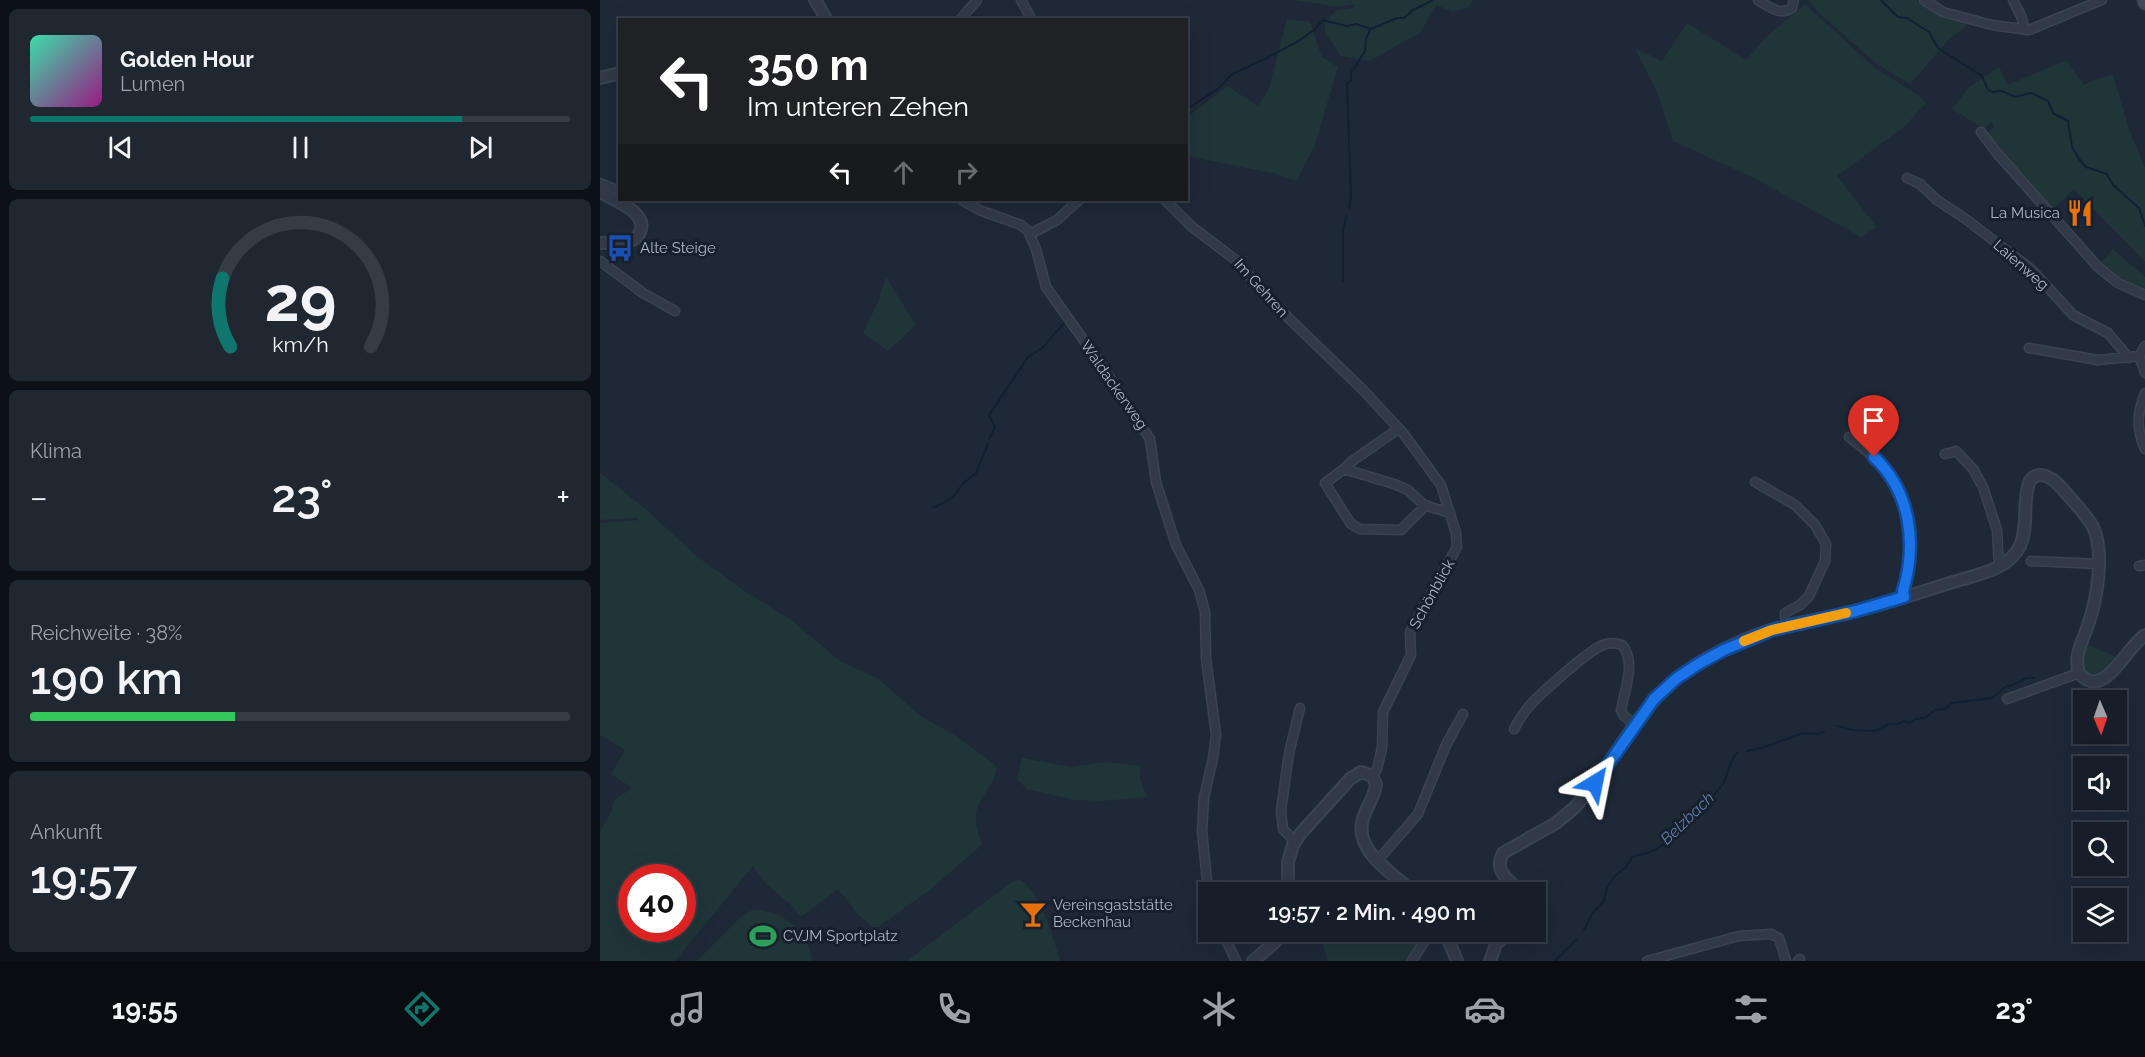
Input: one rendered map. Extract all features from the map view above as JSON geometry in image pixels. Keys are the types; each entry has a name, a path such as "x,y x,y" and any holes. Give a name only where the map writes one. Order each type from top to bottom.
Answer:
{"street":[{"path":"815,0 826,18"},
{"path":"962,18 977,0"},
{"path":"1021,0 1031,18"},
{"path":"1758,0 1774,10 1783,11 1792,8 1794,0"},
{"path":"1924,0 1943,12 1992,25 2025,30 2037,28 2102,0"},
{"path":"2013,0 2025,30"},
{"path":"600,78 618,74"},
{"path":"1981,132 2098,267 2118,283 2145,295"},
{"name":"Laienweg","path":"1907,178 1920,184 1937,200 2032,270 2073,315 2108,333 2129,358"},
{"path":"600,183 618,190"},
{"path":"600,192 635,213 640,219 641,226 639,235 631,241 600,243"},
{"path":"964,201 979,210 1020,225 1030,234 1058,219 1078,201"},
{"name":"Im Gehren","path":"1166,201 1191,226 1237,261 1270,300 1327,356"},
{"name":"Waldackerweg","path":"1030,234 1046,287 1148,434 1152,446 1156,482 1176,545 1203,600 1206,658 1216,735 1204,796 1202,831 1207,882"},
{"path":"600,261 643,293 675,311"},
{"path":"2029,348 2098,360 2139,356 2145,346"},
{"name":"Schönblick","path":"1327,356 1363,390 1398,429 1439,482 1457,535 1456,550 1410,632 1411,656 1383,714 1382,748 1377,769 1372,776"},
{"path":"2139,356 2145,373"},
{"path":"2145,393 2137,423 2145,449"},
{"path":"1398,429 1325,483 1351,524 1357,529 1401,530 1425,506"},
{"path":"1850,437 1887,471 1903,503 1910,525 1911,548 1910,564 1903,591 1904,597"},
{"path":"1945,454 1956,451 1981,482 1996,530 1999,567"},
{"path":"1344,469 1394,484 1408,490 1425,506 1450,513"},
{"path":"1511,882 1501,871 1499,863 1502,854 1552,825 1574,808 1589,791 1654,699 1680,676 1724,650 1768,631 1856,611 1999,567 2010,559 2020,545 2025,528 2029,484 2033,478 2040,475 2055,481 2089,521 2098,543 2099,564 2092,614 2077,655 2079,673 2085,679 2092,681 2106,677 2133,645 2145,635"},
{"path":"1755,482 1795,505 1815,525 1826,544 1825,561 1812,592 1803,602 1785,613 1786,626"},
{"path":"2031,561 2099,564"},
{"path":"1514,729 1534,701 1590,653 1603,645 1612,643 1622,645 1627,653 1628,676 1621,711 1636,725"},
{"path":"2007,699 2079,673"},
{"path":"1295,842 1283,829 1281,815 1289,753 1300,708"},
{"path":"1378,860 1418,814 1446,745 1463,714"},
{"path":"1288,882 1288,862 1295,842 1353,775 1362,772 1372,776 1376,789 1362,820 1361,834 1368,849 1402,882"},
{"path":"1647,961 1739,936 1766,934 1776,934 1779,938 1786,961"},
{"path":"1227,942 1236,961"},
{"path":"1253,961 1275,942"},
{"path":"1412,961 1424,942"},
{"path":"1449,942 1457,961"},
{"path":"1490,961 1498,942"}],"green space":[{"path":"1294,0 1473,0 1469,7 1453,12 1436,5 1421,32 1370,61 1341,56 1325,33 1325,21 1337,10 1354,8 1355,4 1339,7"},
{"path":"1808,0 1916,0 1931,11 1964,22 1967,26 1950,38 1910,84 1877,64 1819,13"},
{"path":"1805,4 1875,68 1920,96 1926,103 1904,127 1837,176 1877,227 1861,237 1756,179 1673,141 1657,92 1635,48 1662,61 1687,23 1746,60 1765,38"},
{"path":"1287,19 1310,22 1322,57 1338,67 1314,148 1296,181 1277,174 1188,156 1188,116 1227,86 1258,106 1268,91"},
{"path":"2066,60 2084,85 2113,75 2129,129 2145,168 2145,262 2074,189 2053,209 1992,142 1989,133 1994,126 1991,122 1984,129 1952,109 1969,87 1999,67 2008,85"},
{"path":"2113,249 2145,277 2145,290 2118,277 2100,263"},
{"path":"886,277 916,325 888,351 863,333 878,302"},
{"path":"600,473 647,510 695,555 749,594 790,619 840,661 879,679 919,715 956,736 996,766 995,777 976,813 982,845 931,889 875,929 857,914 837,890 801,917 789,903 765,883 753,866 696,935 696,864 618,864 618,942 691,942 675,961 600,961 600,833 614,800 632,788 611,774 625,750 600,735 600,523 638,520 638,518 600,520"},
{"path":"2086,644 2117,657 2102,673 2090,674 2083,668 2082,658"},
{"path":"1022,758 1071,767 1105,762 1140,766 1140,778 1147,797 1102,801 1075,800 1027,789 1017,779"},
{"path":"1019,880 1026,884 1039,903 1060,961 907,961 1013,881"},
{"name":"CVJM Sportplatz","path":"759,910 778,915 794,926 806,942 812,961 697,961 742,916 750,911"},
{"path":"1322,942 1414,942 1419,945 1409,961 1327,961"}],"waterway":[{"path":"1188,109 1219,88 1232,74 1300,40 1323,20 1347,26 1356,24 1371,29 1397,18 1404,18 1413,10 1433,0"},
{"path":"1881,0 1898,17 1907,18 1929,32 1938,48 1982,76 1988,90 2002,91 2015,97 2031,93 2048,101 2053,113 2068,121 2072,147 2079,159 2086,167 2107,174 2113,185 2139,208 2145,226"},
{"path":"1349,208 1351,195 1347,84 1365,51 1366,39 1370,30"},
{"path":"1343,281 1343,231 1346,216"},
{"path":"989,439 995,427 989,415 1028,357 1042,348 1064,323"},
{"path":"933,508 952,498 976,473 988,444"},
{"name":"Belzbach","path":"1837,726 1852,730 1875,731 1889,724 1898,724 1903,721 1910,723 1915,719 1925,718 1935,710 1944,709 1952,703 1992,698 2007,686 2026,678 2034,678"},
{"name":"Belzbach","path":"1747,751 1803,733 1824,732"},
{"name":"Belzbach","path":"1584,930 1592,914 1604,901 1607,887 1615,876 1626,867 1632,857 1655,850 1701,809 1722,785 1738,752"},
{"path":"1555,961 1577,939"}],"slow traffic":[{"path":"1744,641 1786,626 1846,613"}],"place":[{"name":"La Musica","path":"2080,213"},
{"name":"Alte Steige","path":"620,248"},
{"name":"Vereinsgaststätte Beckenhau","path":"1033,914"},
{"name":"CVJM Sportplatz","path":"763,936"}],"route":[{"path":"1595,783 1654,699 1677,678 1700,663 1724,650 1772,630 1856,611 1904,597 1903,591 1911,552 1910,525 1894,481 1874,457"}]}
